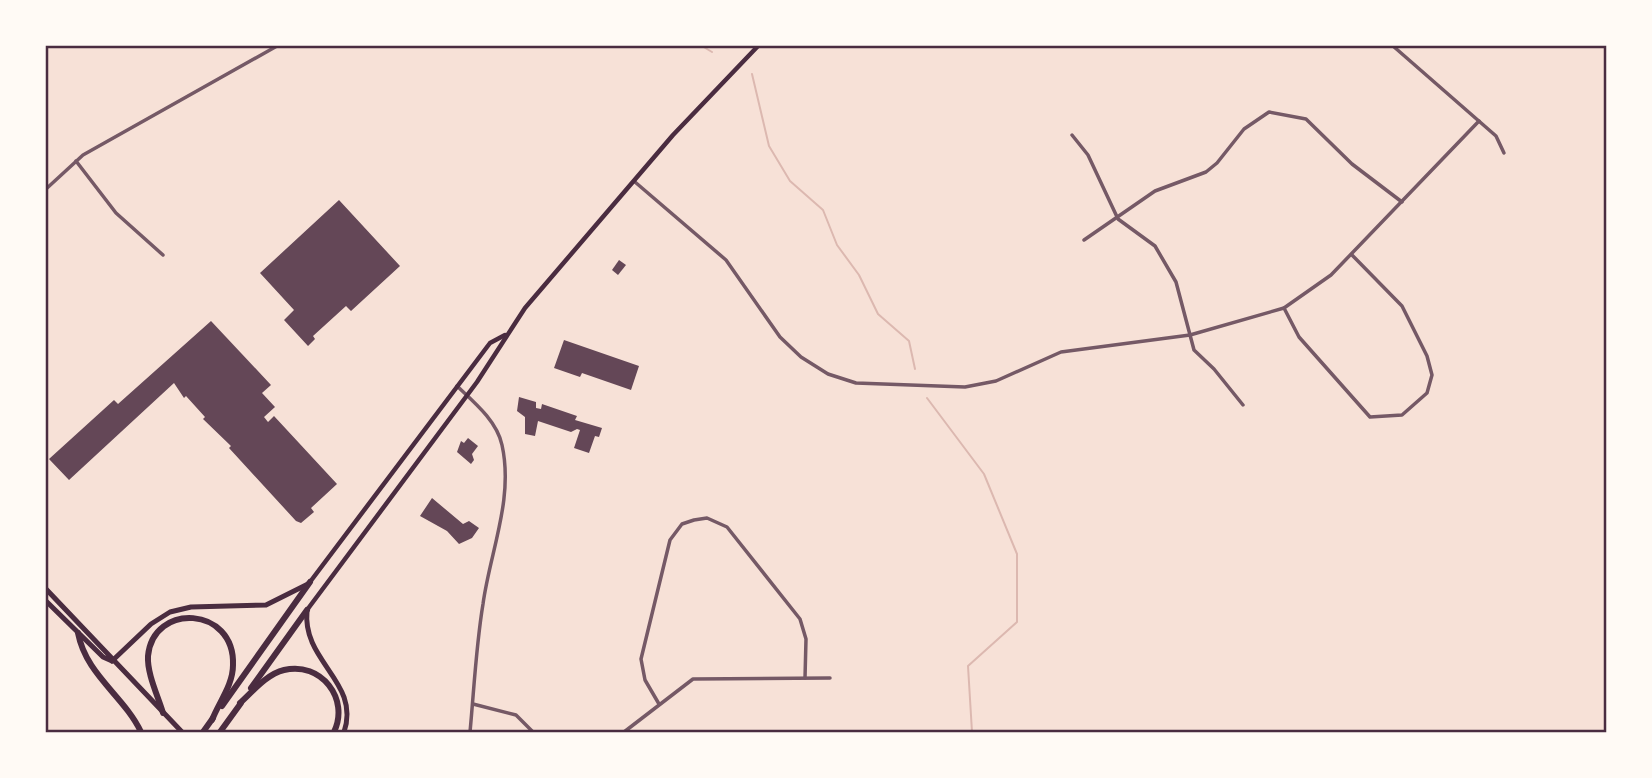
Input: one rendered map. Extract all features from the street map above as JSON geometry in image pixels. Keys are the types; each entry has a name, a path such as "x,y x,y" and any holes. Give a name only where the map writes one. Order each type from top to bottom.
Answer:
{"highway":[{"path":"112,661 151,624 175,610 266,605 310,582"},
{"path":"205,730 310,582"},
{"path":"46,589 107,650 112,661 182,733"},
{"path":"46,601 104,659 112,661"},
{"path":"220,733 307,610"},
{"path":"307,610 311,645 344,694 348,715 344,733"},
{"path":"163,713 149,665 151,646 168,624 197,618 222,631 229,642 233,657 230,683 212,720"},
{"path":"78,633 83,651 95,673 141,733"},
{"path":"240,704 278,672 295,669 310,671 326,681 337,697 339,718 334,733"}],"main road":[{"path":"310,582 490,343 506,335 673,135 758,46"},
{"path":"307,610 467,396 503,345 506,335"}],"street":[{"path":"46,189 76,161 277,46"},
{"path":"1392,46 1496,136 1504,153"},
{"path":"1084,240 1155,191 1206,172 1217,163 1244,129 1269,112 1306,119 1352,164 1402,201"},
{"path":"635,182 726,260 779,337 801,357 828,374 856,383 965,387 996,381 1061,352 1190,335 1284,308 1331,275 1352,255 1479,121"},
{"path":"1072,135 1088,155 1118,219 1155,246 1176,282 1194,350 1214,369 1243,405"},
{"path":"76,161 116,213 163,255"},
{"path":"1284,308 1299,337 1370,417 1402,415 1427,393 1432,375 1427,356 1402,306 1352,255"},
{"path":"457,386 490,420 499,436 504,485 500,525 483,604 470,733"},
{"path":"659,704 645,680 641,659 670,540 682,524 694,520 707,518 727,527 800,619 806,639 805,678"},
{"path":"624,733 685,683 703,677 830,678"},
{"path":"473,704 516,715 533,733"}],"building":[{"path":"339,200 400,266 351,311 346,306 313,336 315,339 308,346 284,320 294,310 260,273"},
{"path":"619,260 626,265 618,275 612,270"},
{"path":"211,321 271,385 262,393 275,407 264,417 268,422 274,416 337,484 311,508 314,512 301,523 296,521 229,448 231,446 203,419 205,417 186,396 184,398 174,383 69,480 49,459 114,400 118,404"},
{"path":"564,340 639,366 631,390 582,373 580,377 554,368"},
{"path":"519,397 536,402 536,408 541,409 542,404 577,416 575,420 602,428 599,437 595,436 589,453 574,448 580,430 577,429 571,432 538,421 535,436 525,434 525,417 517,411"},
{"path":"468,438 478,446 472,454 474,460 471,464 457,452 461,441 464,443"},
{"path":"432,498 463,524 469,521 479,528 472,538 459,544 447,531 420,516"}],"waterway":[{"path":"702,46 712,52"},
{"path":"752,74 769,146 790,181 823,210 837,245 859,275 878,314 909,341 915,369"},
{"path":"927,398 984,474 1017,554 1017,622 968,666 972,732"}]}
